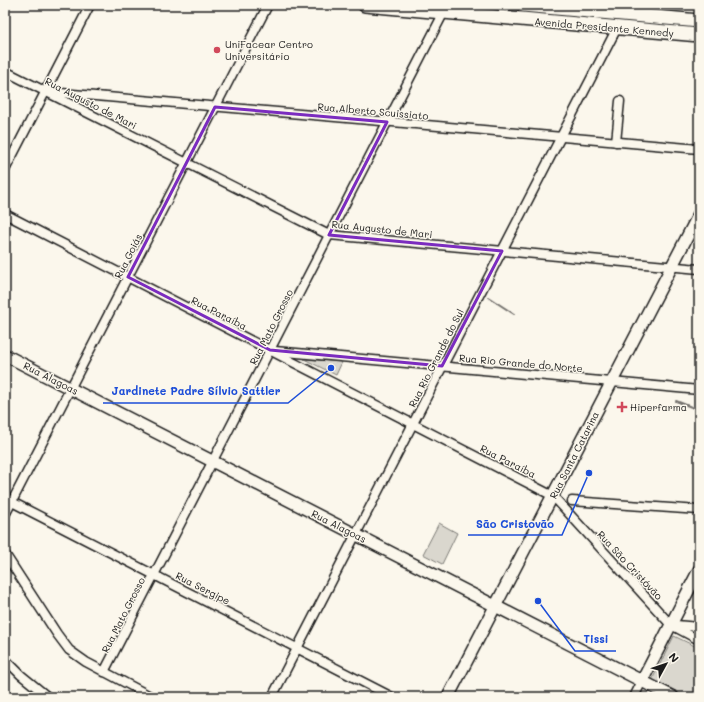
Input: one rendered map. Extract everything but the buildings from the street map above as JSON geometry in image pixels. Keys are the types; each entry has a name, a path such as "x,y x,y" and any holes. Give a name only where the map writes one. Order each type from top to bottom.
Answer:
{"main road":[{"name":"Avenida Presidente Kennedy","path":"365,5 699,35"},
{"name":"Avenida Presidente Kennedy","path":"523,5 626,10 699,21"}],"street":[{"path":"5,170 90,5"},
{"name":"Rua Goiás","path":"5,516 268,5"},
{"name":"Rua Mato Grosso","path":"104,672 444,12"},
{"name":"Rua Rio Grande do Sul","path":"272,697 617,28"},
{"name":"Rua Augusto de Mari","path":"5,71 329,235 699,269"},
{"name":"Rua Alberto Scuissiato","path":"46,91 699,149"},
{"path":"616,142 620,101"},
{"name":"Rua Paraíba","path":"5,214 553,496"},
{"name":"Rua Santa Catarina","path":"448,697 699,214"},
{"name":"Rua Rio Grande do Norte","path":"270,350 699,390"},
{"name":"Rua Alagoas","path":"5,355 673,697"},
{"name":"Rua São Cristóvão","path":"553,496 671,624 699,640"},
{"name":"Rua Sergipe","path":"5,497 12,502 392,697"},
{"path":"572,501 699,510"},
{"path":"5,554 62,642 69,650 76,656 104,672 152,697"},
{"path":"634,697 699,570"},
{"path":"671,624 699,627"},
{"path":"5,659 32,685 48,697"}],"highlighted area":[{"path":"215,107 387,122 329,235 502,251 442,366 270,350 128,277"}],"shaded area":[{"path":"304,359 342,362 336,375"},
{"path":"439,523 457,533 442,564 423,554"},
{"path":"674,636 699,648 699,697 684,697 652,680"}],"waterway":[{"path":"488,297 514,314"},
{"path":"676,401 699,410"}],"place":[{"name":"UniFacear Centro Universitário","path":"217,50"},
{"name":"Jardinete Padre Sílvio Sattler","path":"331,368"},
{"name":"Hiperfarma","path":"622,407"},
{"name":"São Cristovão","path":"589,473"},
{"name":"Tissi","path":"538,601"}]}
